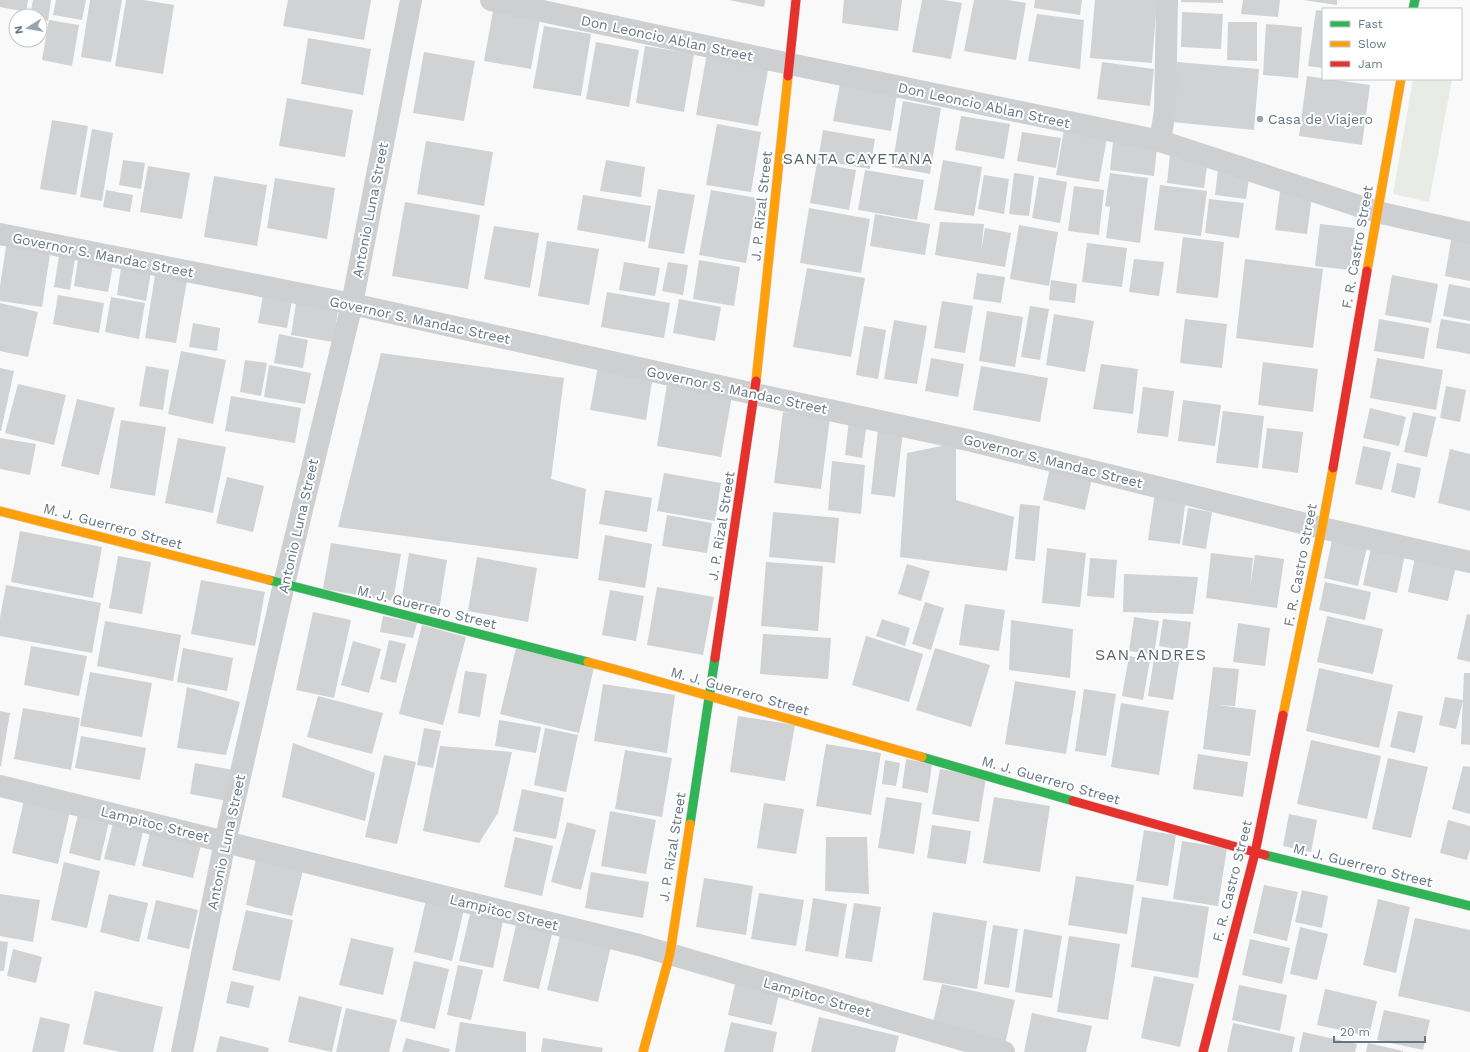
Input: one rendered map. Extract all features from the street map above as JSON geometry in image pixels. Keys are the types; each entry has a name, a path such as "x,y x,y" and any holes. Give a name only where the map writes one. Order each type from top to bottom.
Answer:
{"main road":[{"name":"J. P. Rizal Street","path":"643,1052 670,954 755,394 796,0"},
{"name":"F. R. Castro Street","path":"1203,1052 1255,853 1322,528 1401,80"},
{"name":"M. J. Guerrero Street","path":"0,511 629,673 1255,853 1470,906"}],"street":[{"name":"Antonio Luna Street","path":"182,1052 225,842 284,584 352,304 411,0"},
{"name":"Don Leoncio Ablan Street","path":"491,0 1160,141 1377,212 1470,233"},
{"path":"1160,141 1165,111 1168,13 1167,0"},
{"name":"Governor S. Mandac Street","path":"0,234 352,304 755,394 972,440 1322,528 1470,562"},
{"name":"Lampitoc Street","path":"0,786 670,954 1004,1052"}],"shaded area":[{"path":"1413,80 1452,80 1429,202 1393,194"}],"building":[{"path":"0,0 28,0 27,8 8,9 0,7"},
{"path":"33,0 51,0 48,21 48,8 32,8"},
{"path":"56,0 86,0 82,20 53,15"},
{"path":"90,0 122,0 111,62 81,57"},
{"path":"126,0 143,0 174,5 163,74 115,66"},
{"path":"288,0 371,0 364,40 283,26"},
{"path":"729,0 765,0 764,7"},
{"path":"844,0 902,0 898,31 842,23"},
{"path":"922,0 944,0 962,3 951,59 912,52"},
{"path":"974,0 1008,0 1026,3 1016,60 964,51"},
{"path":"1035,0 1082,0 1080,15 1034,8"},
{"path":"1095,0 1157,0 1152,63 1090,58"},
{"path":"1181,0 1223,0 1223,3 1181,2"},
{"path":"1243,0 1280,0 1278,17 1241,14"},
{"path":"1303,0 1337,0 1337,5"},
{"path":"494,5 541,13 531,69 484,61"},
{"path":"1316,10 1322,11 1322,68 1308,66"},
{"path":"1182,12 1223,14 1221,49 1181,47"},
{"path":"1037,14 1084,20 1080,69 1028,61"},
{"path":"49,20 79,25 72,66 42,60 44,48 48,48"},
{"path":"1228,22 1257,22 1257,61 1227,60"},
{"path":"1266,24 1302,27 1298,78 1263,75"},
{"path":"544,26 591,34 581,96 533,88"},
{"path":"308,38 371,49 363,95 301,84"},
{"path":"596,42 639,50 629,107 586,99"},
{"path":"645,46 694,54 684,112 636,103"},
{"path":"424,52 475,61 464,121 413,113"},
{"path":"707,53 769,64 758,126 696,115"},
{"path":"1102,62 1154,69 1150,106 1097,99"},
{"path":"1177,62 1259,69 1254,130 1172,122"},
{"path":"1307,76 1322,78 1322,80 1335,80 1370,85 1362,145 1299,136"},
{"path":"840,84 897,94 891,131 833,121"},
{"path":"287,98 353,110 345,157 279,146"},
{"path":"903,101 941,108 930,174 892,167"},
{"path":"961,116 1010,124 1004,159 955,150"},
{"path":"52,120 88,126 76,195 40,189"},
{"path":"717,124 761,132 751,192 706,185"},
{"path":"92,129 113,133 102,201 80,197"},
{"path":"823,130 875,139 870,169 818,160"},
{"path":"1064,130 1107,138 1099,182 1056,175"},
{"path":"1022,132 1061,138 1056,168 1017,161"},
{"path":"426,141 493,152 484,206 417,194"},
{"path":"1113,142 1157,148 1154,176 1110,170"},
{"path":"1170,155 1208,159 1204,188 1167,183"},
{"path":"123,160 145,163 141,189 119,185"},
{"path":"606,160 645,167 641,197 600,191"},
{"path":"943,160 982,167 974,216 934,210"},
{"path":"817,163 856,170 849,210 810,203"},
{"path":"148,166 190,173 182,219 140,212"},
{"path":"1218,169 1250,172 1246,199 1215,195"},
{"path":"865,170 924,180 917,220 858,210"},
{"path":"1014,173 1034,176 1029,216 1009,214"},
{"path":"1110,173 1148,178 1140,243 1106,238 1110,207 1105,206"},
{"path":"984,175 1009,179 1004,214 978,209"},
{"path":"214,176 267,185 257,246 204,237"},
{"path":"1039,177 1067,182 1060,223 1032,218"},
{"path":"275,178 335,188 327,239 267,228"},
{"path":"1160,185 1207,191 1201,236 1154,230"},
{"path":"1074,186 1104,190 1099,235 1068,231"},
{"path":"658,189 695,195 684,254 648,248"},
{"path":"106,190 133,195 130,212 103,207"},
{"path":"711,190 757,198 746,263 699,255"},
{"path":"1280,191 1312,196 1307,234 1275,230"},
{"path":"583,195 651,206 645,242 577,230"},
{"path":"1209,199 1244,203 1239,238 1205,233"},
{"path":"405,202 480,215 468,289 392,276"},
{"path":"809,208 870,219 861,273 800,263"},
{"path":"875,214 930,224 925,255 870,246"},
{"path":"940,222 984,224 981,251 985,228 1011,233 1005,267 935,255"},
{"path":"1320,224 1355,228 1350,270 1315,266"},
{"path":"1019,225 1058,232 1049,286 1010,279"},
{"path":"494,226 539,233 530,288 484,279"},
{"path":"1452,235 1470,238 1470,281 1445,276"},
{"path":"1183,237 1224,242 1218,298 1176,293"},
{"path":"7,240 51,247 42,307 0,301 0,286"},
{"path":"547,241 599,249 589,305 538,296"},
{"path":"1087,243 1127,248 1122,287 1082,282"},
{"path":"60,250 76,253 70,290 54,287"},
{"path":"79,253 114,259 108,292 74,286"},
{"path":"1134,259 1164,262 1159,296 1129,292"},
{"path":"1245,259 1323,269 1313,348 1236,338"},
{"path":"699,260 740,267 734,306 693,299"},
{"path":"122,261 152,266 146,301 117,295"},
{"path":"624,262 660,268 655,296 619,290"},
{"path":"668,262 688,265 683,295 662,291"},
{"path":"807,268 865,278 851,357 793,347"},
{"path":"156,269 188,275 176,343 145,338"},
{"path":"977,273 1005,277 1001,303 973,299"},
{"path":"1392,275 1438,284 1431,323 1385,315"},
{"path":"1051,280 1077,284 1075,303 1049,300"},
{"path":"1449,284 1470,288 1470,321 1443,316"},
{"path":"264,290 293,295 287,328 258,323"},
{"path":"607,292 670,303 664,338 601,327"},
{"path":"58,295 104,303 99,333 53,324"},
{"path":"111,297 145,303 139,339 105,332"},
{"path":"297,297 339,304 333,342 291,335"},
{"path":"679,299 721,307 715,341 673,333"},
{"path":"942,301 973,306 965,353 934,348"},
{"path":"0,303 38,312 28,357 0,351"},
{"path":"1030,306 1049,309 1040,360 1021,357"},
{"path":"987,311 1023,317 1015,367 979,361"},
{"path":"1054,314 1094,321 1085,372 1046,365"},
{"path":"1185,319 1227,324 1222,368 1180,363"},
{"path":"1379,319 1429,328 1424,359 1374,351"},
{"path":"1441,319 1470,324 1470,354 1436,348"},
{"path":"894,320 927,326 917,384 884,379"},
{"path":"193,323 220,328 217,351 189,347"},
{"path":"864,326 886,330 878,379 856,375"},
{"path":"279,334 308,340 303,368 274,363"},
{"path":"181,351 226,360 213,424 168,414"},
{"path":"381,353 564,378 551,479 586,489 578,559 338,527"},
{"path":"931,358 964,364 958,397 925,391"},
{"path":"1377,358 1443,370 1436,410 1370,398"},
{"path":"245,360 267,363 261,396 240,392"},
{"path":"1263,362 1318,369 1313,412 1258,405"},
{"path":"1101,364 1138,369 1133,414 1093,409"},
{"path":"269,365 311,373 305,404 264,397"},
{"path":"146,366 169,370 163,410 139,406"},
{"path":"598,366 653,375 646,420 590,410"},
{"path":"981,366 1048,378 1040,422 973,410"},
{"path":"0,368 14,371 1,431 0,431"},
{"path":"18,384 66,395 54,445 5,433"},
{"path":"667,384 732,396 721,457 657,446"},
{"path":"1446,386 1466,390 1460,422 1440,418"},
{"path":"1143,387 1174,391 1168,437 1137,433"},
{"path":"231,396 301,408 295,443 225,431"},
{"path":"77,399 115,408 99,475 61,466"},
{"path":"1183,400 1221,405 1215,446 1178,441"},
{"path":"1370,408 1406,417 1399,446 1363,438"},
{"path":"1223,411 1264,416 1258,468 1216,463"},
{"path":"783,412 830,418 821,489 774,483"},
{"path":"1413,412 1436,417 1427,457 1404,452"},
{"path":"121,420 166,427 155,496 110,488"},
{"path":"849,420 867,422 862,458 845,455"},
{"path":"1267,428 1303,432 1298,473 1262,468"},
{"path":"878,429 903,431 895,497 871,494"},
{"path":"0,438 36,444 30,475 0,469"},
{"path":"178,438 226,447 213,513 165,503"},
{"path":"956,443 956,500 1014,517 1007,571 900,557 907,453"},
{"path":"1363,446 1391,452 1382,490 1355,484"},
{"path":"1450,449 1470,454 1470,511 1438,503"},
{"path":"832,461 865,465 861,514 828,510"},
{"path":"1051,463 1093,473 1085,510 1043,500"},
{"path":"1397,463 1421,468 1415,498 1391,492"},
{"path":"664,473 721,483 715,521 657,511"},
{"path":"227,477 264,486 253,532 216,523"},
{"path":"605,490 652,498 647,532 599,524"},
{"path":"1155,493 1186,498 1180,544 1148,540"},
{"path":"1020,504 1040,506 1035,561 1015,559"},
{"path":"1188,508 1212,512 1206,549 1182,545"},
{"path":"773,512 839,518 835,563 769,557"},
{"path":"667,515 712,523 707,553 662,546"},
{"path":"20,531 102,547 93,598 11,582"},
{"path":"605,535 652,544 645,588 598,580"},
{"path":"1333,535 1368,543 1358,586 1324,578"},
{"path":"331,543 401,554 393,601 323,589"},
{"path":"1372,543 1406,550 1397,593 1363,585"},
{"path":"1047,548 1086,553 1080,607 1042,603"},
{"path":"1416,552 1457,561 1448,601 1408,592"},
{"path":"409,553 447,560 439,610 401,603"},
{"path":"1211,553 1253,558 1250,588 1255,555 1284,559 1277,608 1206,598"},
{"path":"118,556 151,562 142,614 109,608"},
{"path":"477,557 537,568 528,622 468,611"},
{"path":"1090,558 1117,560 1114,598 1087,596"},
{"path":"766,562 823,566 818,631 761,626"},
{"path":"907,564 930,571 921,601 898,594"},
{"path":"1124,574 1198,577 1193,614 1123,612"},
{"path":"201,580 265,592 255,646 191,634"},
{"path":"1325,582 1371,592 1365,620 1319,610"},
{"path":"6,585 101,603 92,653 0,636 0,618"},
{"path":"657,587 714,597 703,655 647,645"},
{"path":"610,590 644,596 636,641 602,635"},
{"path":"925,602 944,608 931,650 912,644"},
{"path":"965,604 1005,610 999,651 959,645"},
{"path":"313,612 351,620 334,698 296,690"},
{"path":"1467,614 1470,615 1470,662 1457,659"},
{"path":"383,616 417,623 413,638 380,632"},
{"path":"1327,616 1383,629 1373,674 1317,662"},
{"path":"1134,617 1159,621 1154,655 1129,651"},
{"path":"882,619 910,628 905,646 876,636"},
{"path":"1163,619 1191,622 1187,651 1159,646"},
{"path":"1011,620 1073,629 1070,678 1009,670"},
{"path":"105,621 181,635 173,681 97,666"},
{"path":"1238,623 1270,628 1265,666 1233,662"},
{"path":"422,625 466,637 443,725 399,714"},
{"path":"763,634 831,638 828,679 760,674"},
{"path":"866,636 923,654 909,702 852,685"},
{"path":"389,640 406,644 396,683 380,679"},
{"path":"353,641 381,649 369,693 341,685"},
{"path":"31,646 87,656 79,696 24,685"},
{"path":"183,648 233,658 227,691 177,682"},
{"path":"516,648 594,667 579,733 500,714"},
{"path":"935,648 990,665 971,727 916,710"},
{"path":"1155,652 1180,656 1173,700 1148,696"},
{"path":"1129,656 1150,660 1143,700 1122,696"},
{"path":"1213,667 1239,669 1235,706 1218,705 1256,710 1250,756 1203,749"},
{"path":"1319,668 1393,685 1379,748 1306,731"},
{"path":"465,671 487,674 480,717 458,713"},
{"path":"90,672 152,683 142,737 80,726"},
{"path":"1464,673 1470,673 1470,745 1461,744"},
{"path":"1015,681 1076,691 1066,754 1005,744"},
{"path":"603,684 675,695 667,753 594,741"},
{"path":"187,687 240,702 226,755 177,748"},
{"path":"1084,689 1116,694 1106,756 1075,751"},
{"path":"318,696 383,713 372,754 307,737"},
{"path":"1445,697 1463,700 1456,729 1439,725"},
{"path":"1121,703 1169,711 1159,775 1111,767"},
{"path":"23,708 80,718 71,770 14,759"},
{"path":"0,711 10,713 1,766 0,766"},
{"path":"1398,711 1423,716 1415,753 1390,747"},
{"path":"738,716 795,725 785,781 730,772"},
{"path":"499,720 541,727 536,753 495,746"},
{"path":"424,728 441,731 433,768 417,765"},
{"path":"545,728 578,735 566,792 534,785"},
{"path":"81,736 146,748 140,780 75,768"},
{"path":"1311,740 1381,756 1367,819 1297,804"},
{"path":"293,743 375,773 365,821 282,797"},
{"path":"826,744 881,753 871,815 816,806"},
{"path":"440,746 512,752 498,813 479,843 423,831"},
{"path":"625,750 672,758 662,817 615,809"},
{"path":"1198,754 1248,762 1243,797 1193,789"},
{"path":"384,755 416,762 397,844 365,837"},
{"path":"1388,758 1428,767 1411,838 1372,829"},
{"path":"906,759 932,764 928,793 902,788"},
{"path":"885,760 900,763 896,786 882,784"},
{"path":"195,763 233,770 228,801 190,794"},
{"path":"1463,766 1470,767 1470,814 1452,809"},
{"path":"940,769 986,777 979,822 932,814"},
{"path":"522,789 564,798 556,839 513,831"},
{"path":"886,797 922,803 914,854 878,848"},
{"path":"994,797 1050,806 1040,872 983,863"},
{"path":"24,800 70,811 58,864 12,853"},
{"path":"764,803 804,809 796,854 757,848"},
{"path":"79,810 110,817 100,861 69,853"},
{"path":"610,811 656,820 646,874 601,866"},
{"path":"1289,814 1317,820 1311,852 1283,846"},
{"path":"115,815 145,823 135,866 104,859"},
{"path":"1448,820 1470,826 1470,849 1467,860 1440,853"},
{"path":"567,822 596,830 581,890 551,882"},
{"path":"932,825 971,831 966,864 927,858"},
{"path":"151,828 202,840 193,878 142,866"},
{"path":"1144,830 1176,835 1168,886 1136,881"},
{"path":"515,837 553,846 542,896 504,887"},
{"path":"826,837 867,837 869,894 825,891"},
{"path":"1182,841 1227,848 1218,906 1173,899"},
{"path":"256,859 303,870 292,916 246,905"},
{"path":"64,862 100,871 87,928 51,920"},
{"path":"591,872 649,882 643,918 585,908"},
{"path":"1076,876 1134,885 1127,934 1068,925"},
{"path":"704,878 753,886 746,935 696,927"},
{"path":"1264,885 1298,892 1287,941 1253,933"},
{"path":"1302,890 1328,896 1322,928 1295,922"},
{"path":"759,893 804,900 796,946 751,939"},
{"path":"0,894 40,900 33,942 0,936"},
{"path":"109,894 148,903 139,942 100,932"},
{"path":"427,896 465,905 452,961 414,952"},
{"path":"1142,897 1209,907 1198,978 1131,967"},
{"path":"813,898 847,904 838,957 805,951"},
{"path":"1378,899 1410,907 1396,973 1363,965"},
{"path":"156,900 198,910 189,949 147,939"},
{"path":"854,903 881,907 872,962 845,958"},
{"path":"246,910 293,920 280,981 232,970"},
{"path":"933,912 987,921 977,989 923,980"},
{"path":"470,914 503,921 493,968 459,961"},
{"path":"1415,918 1470,930 1470,1012 1398,996"},
{"path":"517,921 553,930 539,989 503,981"},
{"path":"993,925 1018,929 1009,988 984,984"},
{"path":"1300,927 1328,934 1317,980 1290,974"},
{"path":"1024,929 1062,936 1052,998 1015,992"},
{"path":"560,935 611,946 598,1002 547,990"},
{"path":"1069,936 1120,944 1108,1020 1057,1012"},
{"path":"351,938 394,948 383,995 339,985"},
{"path":"1250,939 1290,948 1282,984 1242,975"},
{"path":"0,941 8,942 4,971 0,971"},
{"path":"13,949 42,957 36,983 7,976"},
{"path":"414,961 449,969 435,1029 400,1021"},
{"path":"458,965 483,970 471,1020 447,1015"},
{"path":"1154,976 1194,984 1180,1047 1141,1038"},
{"path":"736,980 780,989 772,1025 728,1015"},
{"path":"231,981 254,986 249,1008 226,1003"},
{"path":"942,984 1015,1000 1005,1044 932,1027"},
{"path":"1239,985 1287,995 1280,1031 1232,1020"},
{"path":"1325,989 1377,1001 1369,1036 1317,1025"},
{"path":"95,991 163,1007 153,1052 120,1052 83,1044"},
{"path":"299,996 342,1007 332,1052 288,1042"},
{"path":"346,1008 397,1020 389,1052 336,1052"},
{"path":"1384,1010 1430,1020 1423,1050 1377,1040"},
{"path":"1032,1013 1092,1026 1086,1052 1024,1052"},
{"path":"40,1017 70,1024 64,1052 32,1052"},
{"path":"819,1017 899,1036 895,1052 811,1052"},
{"path":"460,1022 526,1032 526,1052 455,1052"},
{"path":"731,1022 777,1032 773,1052 724,1052"},
{"path":"1233,1023 1295,1037 1292,1052 1227,1052"},
{"path":"1303,1032 1357,1044 1355,1052 1299,1052"},
{"path":"220,1036 269,1048 268,1052 216,1052"},
{"path":"406,1038 450,1049 449,1052 402,1052"},
{"path":"543,1038 603,1048 602,1052 541,1052"},
{"path":"1368,1043 1403,1051 1403,1052 1366,1052"}],"traffic: fast":[{"path":"1413,8 1415,0"},
{"path":"269,580 588,662"},
{"path":"690,824 715,658"},
{"path":"922,757 1073,801"},
{"path":"1265,855 1470,906"}],"traffic: slow":[{"path":"756,381 788,76"},
{"path":"1367,271 1401,80"},
{"path":"1283,715 1333,468"},
{"path":"0,511 269,580"},
{"path":"588,662 922,757"},
{"path":"643,1052 670,954 690,824"}],"traffic: jam":[{"path":"788,76 796,0"},
{"path":"1333,468 1367,271"},
{"path":"715,658 756,381"},
{"path":"1203,1052 1255,853 1283,715"},
{"path":"1073,801 1265,855"}],"place":[{"name":"Casa de Viajero","path":"1260,119"}],"district":[{"name":"SANTA CAYETANA","path":"858,158"},
{"name":"SAN ANDRES","path":"1151,654"}]}
